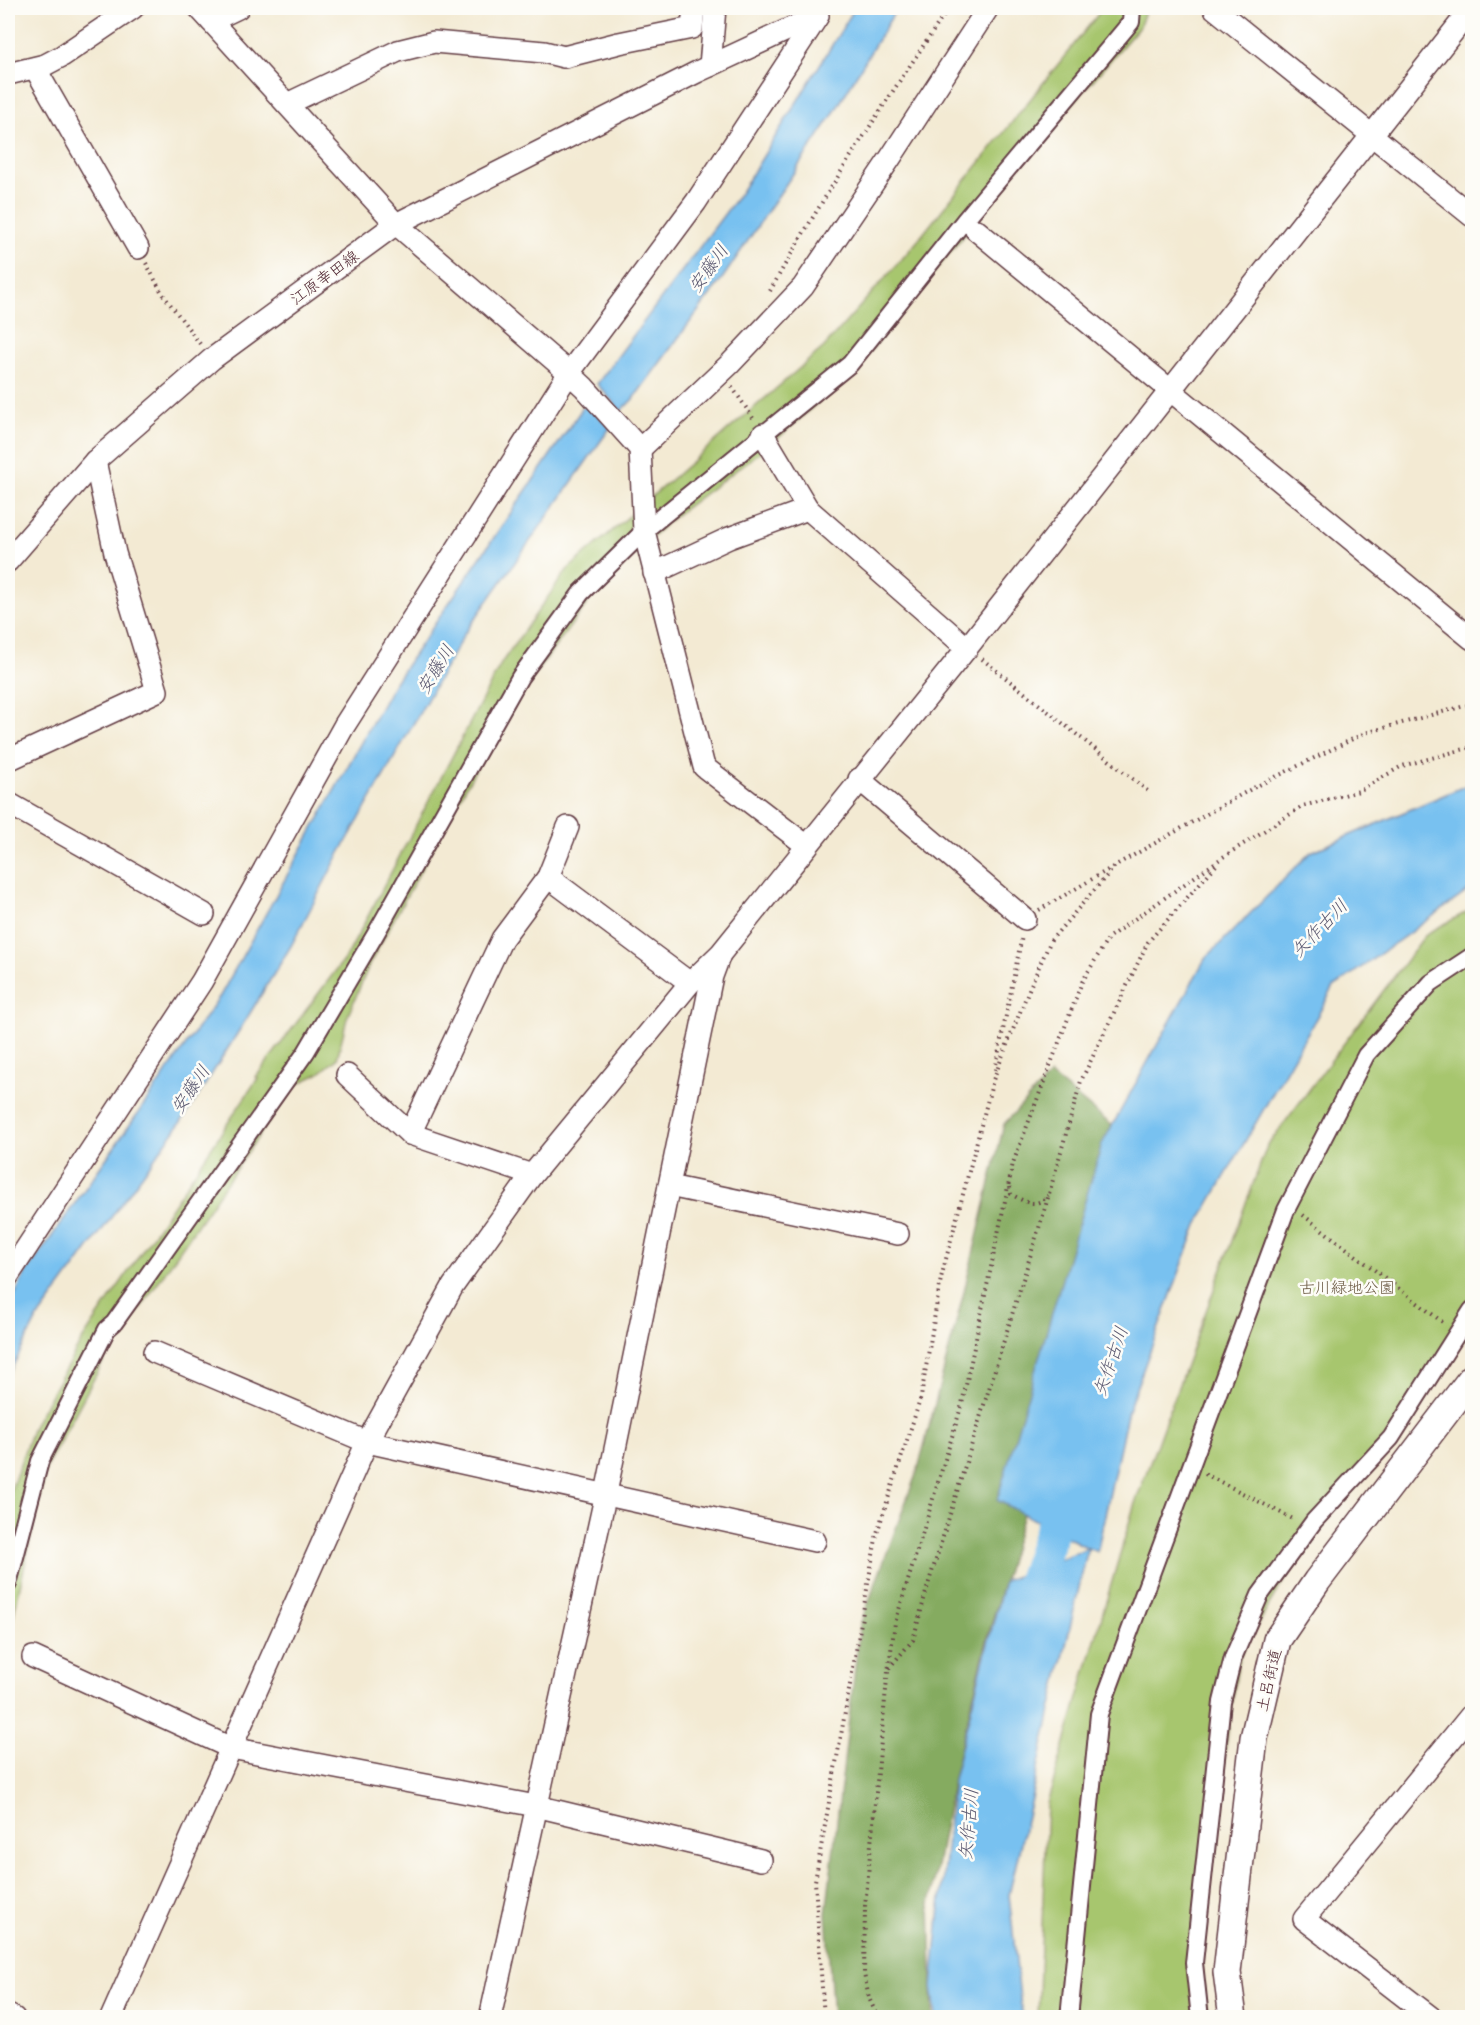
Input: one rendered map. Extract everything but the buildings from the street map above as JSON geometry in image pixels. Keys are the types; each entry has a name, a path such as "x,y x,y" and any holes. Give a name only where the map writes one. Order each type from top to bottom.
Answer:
{"street":[{"path":"8,74 45,65 133,8"},
{"path":"205,14 238,8"},
{"path":"286,104 398,51 434,42 544,52 564,57 692,28 694,8"},
{"path":"703,69 715,8"},
{"path":"640,449 722,371 803,287 896,151 988,8"},
{"path":"8,1584 40,1461 107,1329 114,1323 306,1052 375,935 520,677 581,593 644,531 850,364 964,221 1131,22 1132,8"},
{"path":"1214,8 1473,216"},
{"path":"111,2018 368,1442 453,1286 532,1175 690,983 721,953 859,779 967,648 1473,8"},
{"path":"205,14 396,224 577,380 640,449 644,531 704,767 807,846"},
{"name":"江原幸田線","path":"8,561 95,461 212,359 396,224 703,69 818,16 577,380"},
{"path":"34,68 138,248"},
{"path":"976,230 1473,639"},
{"path":"8,1276 202,981 344,726 577,380"},
{"path":"763,434 808,509 967,648"},
{"path":"8,760 157,691 115,553 95,461"},
{"path":"654,573 729,538 808,509"},
{"path":"859,779 1025,919"},
{"path":"8,803 204,914"},
{"path":"410,1134 501,939 548,877 568,827"},
{"path":"548,877 690,983"},
{"path":"490,2018 606,1493 712,976 721,953"},
{"path":"1069,2018 1099,1714 1289,1205 1366,1055 1431,983 1473,956"},
{"path":"347,1075 410,1134 532,1175"},
{"path":"669,1186 898,1234"},
{"path":"1200,2018 1194,1963 1222,1702 1233,1658 1260,1595 1309,1527 1391,1438 1473,1310"},
{"path":"154,1352 368,1442 815,1540"},
{"name":"土呂街道","path":"1233,2018 1227,1972 1254,1738 1277,1640 1317,1581 1473,1378"},
{"path":"33,1657 231,1748 536,1806 761,1860"},
{"path":"1432,2018 1304,1919 1473,1714"},
{"path":"8,2015 14,2018"}],"path":[{"path":"770,292 799,240 882,106 949,8"},
{"path":"138,248 162,293 212,359"},
{"path":"722,371 763,434"},
{"path":"967,648 1149,792"},
{"path":"824,2018 815,1881 875,1544 921,1397 941,1278 993,1080 1025,919 1253,788 1365,733 1473,704"},
{"path":"878,2018 868,1998 864,1974 865,1906 888,1668 895,1623 962,1404 1013,1163 1082,982 1109,937 1223,857 1303,806 1359,791 1402,766 1473,747"},
{"path":"888,1668 913,1640 1050,1192 1081,1082 1141,952 1223,857"},
{"path":"993,1080 1030,987 1052,940 1116,865"},
{"path":"1010,1179 1011,1194 1028,1202 1036,1204 1043,1201 1050,1192"},
{"path":"1289,1205 1457,1333"},
{"path":"1191,1467 1309,1527"}],"green space":[{"path":"1103,8 1146,8 1140,26 1040,141 859,365 775,441 672,518 600,586 517,698 370,963 347,1018 337,1059 318,1074 293,1086 115,1345 112,1345 46,1468 8,1641 8,1498 34,1424 81,1342 258,1078 256,1077 348,954 502,662 567,570 824,347 915,244"},
{"name":"古川緑地公園","path":"1472,909 1472,1329 1316,1525 1239,1657 1197,1942 1208,2017 1038,2018 1047,1804 1134,1506 1267,1146 1426,934"},
{"path":"1050,1075 1130,1140 989,1633 953,1779 930,1904 933,2017 833,2018 826,1914 860,1625 918,1469 964,1292 1004,1124"}],"water":[{"name":"安藤川","path":"855,8 897,8 832,116 724,276 634,398 621,411 597,384 741,192"},
{"name":"安藤川","path":"586,403 610,428 465,633 336,860 291,946 247,1018 186,1115 37,1319 8,1376 8,1309 24,1276 220,996 393,685"},
{"path":"1472,783 1472,888 1334,987 1197,1225 1128,1410 1097,1552 997,1500 1102,1144 1205,959 1311,852"},
{"path":"1088,1548 1009,1895 1022,2017 936,2017 932,1986 953,1779 1004,1581"}],"waterway":[{"name":"矢作古川","path":"1024,1610 1067,1485"}]}
